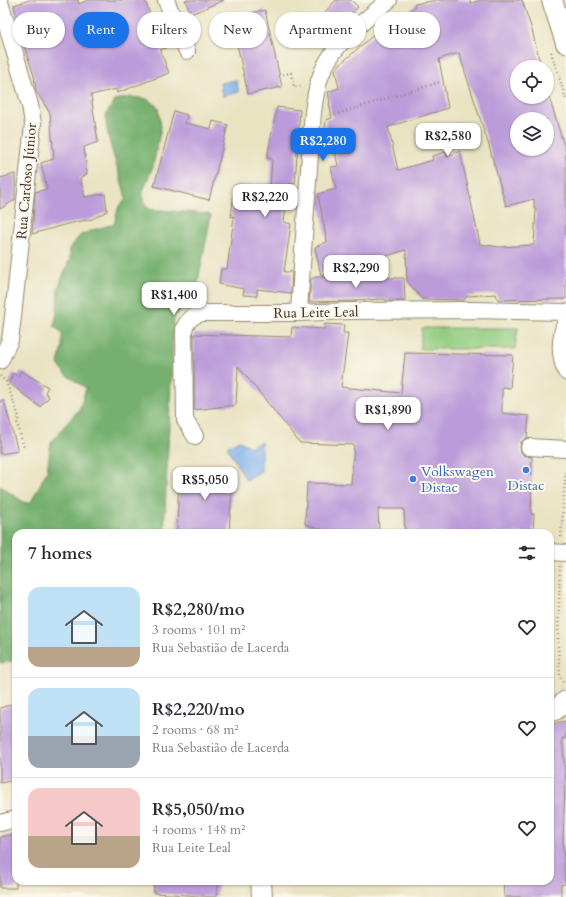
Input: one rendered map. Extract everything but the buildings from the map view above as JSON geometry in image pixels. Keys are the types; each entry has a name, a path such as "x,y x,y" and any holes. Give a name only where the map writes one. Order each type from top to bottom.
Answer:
{"main road":[{"path":"552,0 566,43"}],"street":[{"path":"166,0 187,51"},
{"path":"299,313 313,114 318,85 324,68 335,50 347,37 389,0"},
{"name":"Rua Cardoso Júnior","path":"0,2 30,106 33,124 10,340 0,361"},
{"name":"Rua Leite Leal","path":"195,436 185,420 184,329 188,320 194,315 202,313 474,310 566,312"},
{"path":"566,321 560,342 561,360 566,372"},
{"path":"529,447 566,449"},
{"path":"0,822 12,820"}],"path":[{"path":"279,75 291,73 294,86 309,86"},
{"path":"326,117 440,82"},
{"path":"0,376 6,381 19,417 17,422 24,448"},
{"path":"560,704 558,643 559,552 566,470"}],"green space":[{"path":"131,97 147,99 158,107 161,127 153,166 143,191 143,201 149,209 207,214 211,216 194,301 174,316 164,529 12,529 12,661 0,663 0,486 25,503 31,502 47,471 51,442 80,408 86,388 65,374 58,364 62,347 62,333 54,326 57,313 58,289 70,261 70,247 81,235 114,224 119,206 126,199 110,141 106,120 107,113 116,100"},
{"path":"422,328 518,328 515,349 420,349"}],"water":[{"path":"236,80 239,92 222,96 220,83"},
{"path":"239,440 250,447 261,442 261,471 246,480 227,447"}],"place":[{"name":"Distac","path":"526,470"},
{"name":"Volkswagen Distac","path":"413,479"}]}
